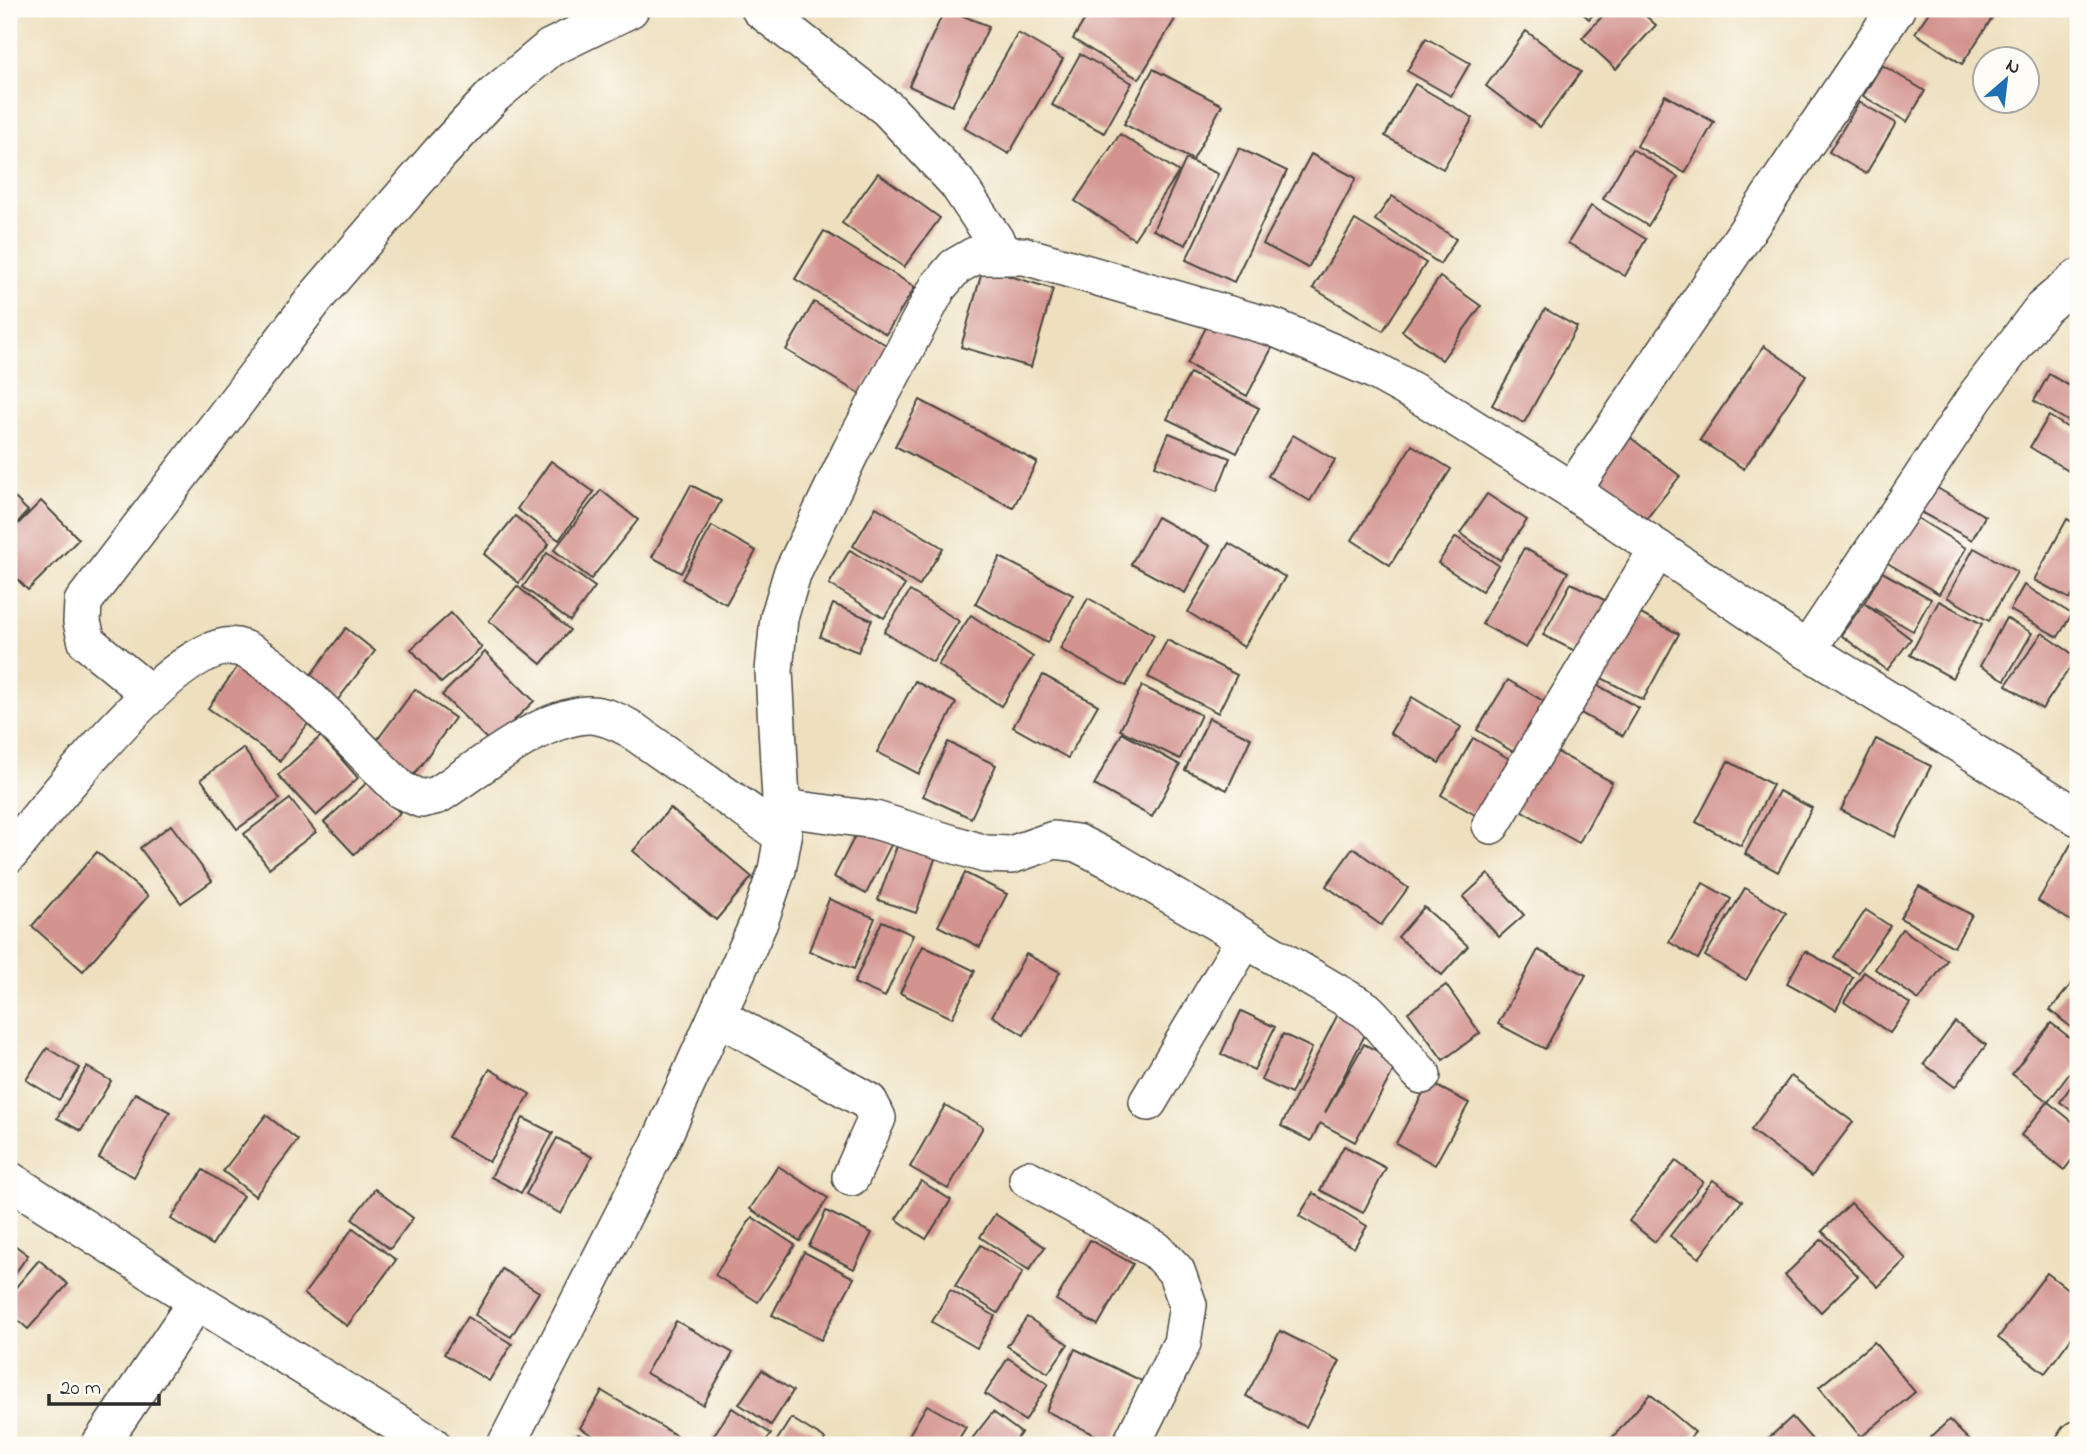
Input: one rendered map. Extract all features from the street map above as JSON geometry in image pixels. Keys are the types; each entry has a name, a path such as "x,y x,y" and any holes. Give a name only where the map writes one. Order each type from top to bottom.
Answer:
{"main road":[{"path":"2075,1445 2078,1440"}],"street":[{"path":"149,693 88,642 82,622 83,602 317,296 494,95 550,48 630,9"},
{"path":"760,9 888,109 957,183 1005,255"},
{"path":"1572,491 1896,9"},
{"path":"506,1445 660,1143 759,922 777,870 783,822 774,671 779,618 792,574 851,452 938,287 955,267 974,256 1025,257 1217,311 1320,345 1374,370 1430,401 1572,491 1807,650 2078,817"},
{"path":"1807,650 1976,396 2042,309 2078,278"},
{"path":"1491,825 1658,549"},
{"path":"9,854 149,693 193,658 214,649 236,647 270,663 401,790 421,799 438,795 541,729 589,715 609,718 629,728 783,822 875,820 985,855 1011,855 1054,840 1077,843 1115,862 1366,1010 1384,1026 1406,1059 1422,1074"},
{"path":"1148,1102 1245,939"},
{"path":"718,1016 869,1102 877,1118 851,1177"},
{"path":"1028,1179 1156,1250 1176,1271 1188,1305 1182,1343 1131,1445"},
{"path":"9,1180 197,1301 432,1445"},
{"path":"100,1445 197,1301"}],"building":[{"path":"945,9 989,26 952,106 909,86"},
{"path":"1091,9 1158,9 1175,19 1139,79 1073,39"},
{"path":"1578,9 1598,9 1589,19"},
{"path":"1609,9 1638,9 1656,25 1616,69 1582,38"},
{"path":"1931,9 1998,9 1962,64 1915,33"},
{"path":"1526,31 1581,72 1540,127 1486,86"},
{"path":"1018,33 1063,59 1009,154 964,128"},
{"path":"1426,38 1470,63 1451,96 1407,71"},
{"path":"1080,54 1132,83 1104,133 1052,105"},
{"path":"1882,65 1925,91 1907,122 1863,96"},
{"path":"1153,69 1222,105 1193,160 1124,124"},
{"path":"1415,84 1473,118 1443,169 1385,136"},
{"path":"1665,95 1714,122 1685,173 1637,146"},
{"path":"1859,102 1896,123 1866,174 1829,152"},
{"path":"1120,134 1179,172 1134,239 1075,201"},
{"path":"1239,148 1287,171 1234,282 1186,260"},
{"path":"1632,149 1678,177 1648,226 1603,199"},
{"path":"1311,154 1356,178 1308,268 1263,244"},
{"path":"1186,159 1218,174 1186,245 1153,230"},
{"path":"878,173 940,218 904,267 842,223"},
{"path":"1392,196 1456,239 1440,264 1375,220"},
{"path":"1591,206 1646,239 1625,276 1568,243"},
{"path":"1355,220 1426,263 1383,331 1313,288"},
{"path":"824,231 915,287 886,334 795,279"},
{"path":"983,268 1053,289 1031,367 961,347"},
{"path":"1440,277 1481,306 1442,360 1402,331"},
{"path":"814,302 888,346 860,394 786,350"},
{"path":"1545,309 1577,327 1524,423 1492,405"},
{"path":"1213,314 1273,346 1247,396 1187,364"},
{"path":"1764,346 1806,375 1744,469 1700,440"},
{"path":"1190,373 1259,408 1237,453 1167,419"},
{"path":"2049,374 2078,391 2078,427 2034,401"},
{"path":"920,400 1037,462 1013,508 895,446"},
{"path":"2049,416 2078,434 2078,477 2030,447"},
{"path":"1169,433 1230,458 1217,491 1155,466"},
{"path":"1293,435 1335,460 1310,501 1268,476"},
{"path":"1627,435 1680,476 1640,527 1588,486"},
{"path":"1412,445 1451,469 1390,565 1352,540"},
{"path":"551,461 594,492 559,540 517,509"},
{"path":"1927,482 1985,516 1972,540 1913,508"},
{"path":"691,485 721,501 681,573 652,557"},
{"path":"601,490 638,520 591,579 554,550"},
{"path":"9,492 28,511 9,532"},
{"path":"1487,494 1527,520 1500,560 1460,533"},
{"path":"41,501 79,539 28,590 9,571 9,533"},
{"path":"876,507 943,548 919,586 853,546"},
{"path":"515,516 549,544 519,583 484,554"},
{"path":"1914,516 1966,548 1939,594 1886,562"},
{"path":"1157,517 1210,546 1185,593 1131,564"},
{"path":"2067,519 2078,525 2078,585 2070,599 2034,580"},
{"path":"712,526 756,551 726,604 682,579"},
{"path":"1456,537 1498,565 1482,591 1438,563"},
{"path":"1229,543 1285,577 1244,647 1188,612"},
{"path":"1524,548 1568,572 1526,648 1482,624"},
{"path":"1974,548 2017,572 1989,621 1947,597"},
{"path":"850,550 905,585 884,618 829,584"},
{"path":"547,553 595,587 570,621 523,587"},
{"path":"1000,557 1073,595 1047,643 975,604"},
{"path":"1882,572 1931,599 1913,631 1864,603"},
{"path":"1571,583 1616,606 1589,658 1543,635"},
{"path":"2024,585 2072,614 2058,637 2010,610"},
{"path":"517,586 570,630 541,664 489,621"},
{"path":"910,591 959,621 933,662 884,632"},
{"path":"1088,598 1154,635 1126,686 1060,649"},
{"path":"1939,601 1982,624 1952,678 1910,655"},
{"path":"1864,603 1911,639 1887,670 1841,635"},
{"path":"833,604 872,620 858,652 820,637"},
{"path":"1631,609 1679,634 1643,700 1596,675"},
{"path":"451,613 482,648 441,683 411,649"},
{"path":"971,615 1033,657 1001,706 938,665"},
{"path":"2006,618 2032,633 2005,680 1980,666"},
{"path":"346,628 375,651 333,706 304,684"},
{"path":"2042,633 2077,657 2042,709 2006,685"},
{"path":"1167,640 1237,675 1218,713 1148,677"},
{"path":"485,652 534,701 491,743 442,695"},
{"path":"243,659 316,713 280,761 208,708"},
{"path":"1043,675 1098,705 1068,758 1013,727"},
{"path":"1508,680 1555,708 1525,759 1477,730"},
{"path":"915,681 956,703 919,774 877,752"},
{"path":"1590,681 1639,708 1623,736 1575,710"},
{"path":"1142,686 1201,715 1180,759 1120,730"},
{"path":"415,689 455,718 410,780 369,751"},
{"path":"1412,697 1461,727 1439,763 1390,733"},
{"path":"1209,718 1251,738 1227,790 1185,770"},
{"path":"1122,733 1180,765 1152,817 1094,785"},
{"path":"321,736 358,778 316,816 278,775"},
{"path":"1473,738 1520,765 1487,822 1441,795"},
{"path":"1876,739 1931,766 1895,837 1841,810"},
{"path":"948,742 996,765 971,818 923,796"},
{"path":"1548,747 1612,782 1579,843 1515,807"},
{"path":"243,748 280,799 237,829 201,779"},
{"path":"1728,761 1773,785 1741,846 1696,822"},
{"path":"370,780 400,813 354,854 324,822"},
{"path":"1779,791 1812,808 1778,872 1745,854"},
{"path":"290,799 316,832 269,868 244,834"},
{"path":"670,808 752,877 716,920 633,851"},
{"path":"171,825 212,881 181,903 140,848"},
{"path":"860,826 892,843 866,894 834,877"},
{"path":"2074,839 2078,842 2078,925 2038,901"},
{"path":"898,843 936,856 916,913 878,900"},
{"path":"1353,848 1408,888 1381,925 1326,886"},
{"path":"97,852 148,896 83,971 32,926"},
{"path":"965,873 1007,894 980,947 938,926"},
{"path":"1488,874 1524,915 1499,937 1463,897"},
{"path":"1703,883 1731,899 1698,959 1669,942"},
{"path":"1919,886 1972,915 1954,947 1900,918"},
{"path":"1745,888 1786,913 1746,980 1705,956"},
{"path":"829,899 875,918 854,969 809,951"},
{"path":"1424,907 1468,946 1442,975 1398,937"},
{"path":"1866,910 1890,926 1858,973 1834,957"},
{"path":"882,921 913,935 885,997 854,983"},
{"path":"1902,929 1947,960 1919,1000 1875,969"},
{"path":"923,946 975,971 952,1018 900,993"},
{"path":"1538,950 1586,975 1545,1049 1498,1024"},
{"path":"1805,951 1853,977 1836,1010 1787,983"},
{"path":"1026,954 1060,972 1024,1035 992,1016"},
{"path":"1864,972 1910,1004 1890,1033 1844,1002"},
{"path":"2078,976 2078,1033 2050,1010"},
{"path":"1446,985 1480,1033 1443,1060 1408,1012"},
{"path":"1241,1011 1275,1027 1254,1070 1221,1054"},
{"path":"1338,1014 1368,1029 1325,1113 1364,1044 1398,1062 1355,1142 1320,1123 1311,1141 1281,1126"},
{"path":"1955,1022 1986,1045 1955,1087 1924,1064"},
{"path":"2051,1023 2078,1044 2078,1062 2048,1102 2012,1074"},
{"path":"1283,1034 1312,1048 1291,1094 1261,1080"},
{"path":"47,1048 80,1068 59,1100 26,1080"},
{"path":"87,1067 111,1081 81,1131 57,1118"},
{"path":"490,1069 530,1094 489,1162 448,1137"},
{"path":"1791,1076 1853,1122 1812,1176 1751,1130"},
{"path":"2078,1076 2078,1115 2060,1102"},
{"path":"1429,1082 1469,1103 1435,1165 1396,1143"},
{"path":"135,1093 170,1112 134,1177 99,1158"},
{"path":"2048,1102 2078,1126 2078,1152 2064,1170 2021,1135"},
{"path":"945,1105 983,1127 948,1189 910,1167"},
{"path":"266,1115 298,1140 255,1196 223,1171"},
{"path":"523,1118 553,1133 521,1193 491,1177"},
{"path":"557,1138 592,1157 561,1214 526,1194"},
{"path":"1344,1146 1386,1168 1363,1213 1320,1190"},
{"path":"1676,1161 1703,1182 1655,1242 1629,1221"},
{"path":"778,1166 828,1198 800,1241 750,1209"},
{"path":"203,1170 243,1196 212,1245 171,1219"},
{"path":"1713,1180 1742,1201 1699,1258 1670,1236"},
{"path":"921,1181 951,1200 926,1239 896,1219"},
{"path":"375,1189 413,1218 390,1249 352,1219"},
{"path":"1313,1193 1367,1226 1354,1248 1299,1216"},
{"path":"1851,1203 1906,1259 1878,1287 1822,1231"},
{"path":"826,1211 872,1233 854,1269 809,1246"},
{"path":"995,1214 1045,1247 1029,1270 980,1237"},
{"path":"752,1217 795,1245 758,1302 715,1275"},
{"path":"353,1228 396,1260 347,1326 304,1294"},
{"path":"1822,1239 1858,1276 1821,1312 1785,1275"},
{"path":"1090,1240 1133,1264 1098,1325 1056,1300"},
{"path":"9,1241 28,1255 9,1282"},
{"path":"981,1245 1023,1272 998,1313 955,1286"},
{"path":"804,1252 854,1278 821,1340 772,1315"},
{"path":"39,1260 68,1284 28,1329 9,1312 9,1295"},
{"path":"502,1269 539,1292 511,1337 475,1315"},
{"path":"2047,1273 2078,1297 2078,1329 2045,1373 1998,1338"},
{"path":"950,1290 995,1316 977,1348 932,1322"},
{"path":"467,1317 512,1344 489,1381 444,1354"},
{"path":"1027,1317 1068,1344 1048,1373 1007,1346"},
{"path":"676,1321 733,1353 703,1405 646,1373"},
{"path":"1280,1331 1340,1361 1306,1427 1246,1396"},
{"path":"1874,1342 1915,1392 1861,1437 1819,1387"},
{"path":"1075,1349 1142,1381 1112,1443 1046,1411"},
{"path":"1008,1358 1048,1384 1025,1421 985,1394"},
{"path":"762,1370 793,1391 771,1425 739,1404"},
{"path":"602,1391 682,1439 678,1445 609,1445 580,1428"},
{"path":"1650,1394 1695,1432 1684,1445 1606,1445"},
{"path":"927,1405 966,1427 955,1445 903,1445"},
{"path":"732,1408 771,1434 763,1445 707,1445"},
{"path":"993,1412 1021,1433 1012,1445 967,1445"},
{"path":"1792,1417 1817,1445 1761,1445"},
{"path":"791,1418 825,1439 821,1445 774,1445"},
{"path":"1949,1420 1974,1445 1923,1445"},
{"path":"578,1434 598,1445 571,1445"}]}
